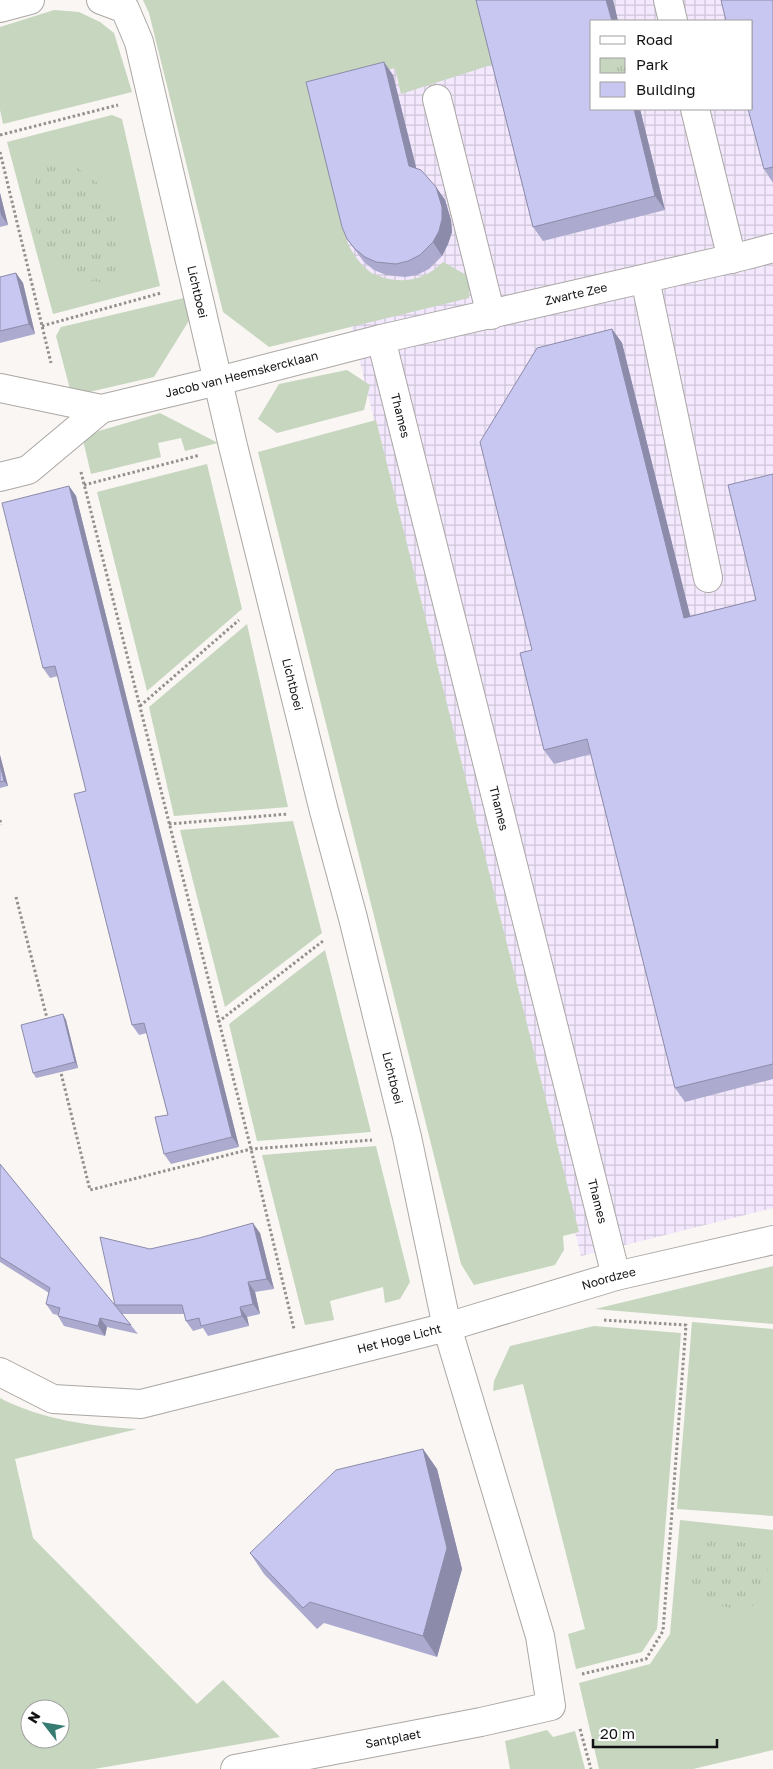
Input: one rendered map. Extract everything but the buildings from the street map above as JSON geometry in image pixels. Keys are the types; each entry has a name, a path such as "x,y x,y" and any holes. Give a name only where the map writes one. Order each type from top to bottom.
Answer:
{"street":[{"path":"0,8 30,0"},
{"name":"Lichtboei","path":"101,0 125,9 139,42 233,446 407,1137 447,1327"},
{"path":"668,0 674,20"},
{"path":"437,99 491,315"},
{"path":"695,110 732,259"},
{"name":"Zwarte Zee","path":"381,340 773,248"},
{"path":"646,279 708,578"},
{"name":"Jacob van Heemskercklaan","path":"0,388 101,409 381,340"},
{"name":"Thames","path":"381,340 616,1276"},
{"name":"Jacob van Heemskercklaan","path":"0,477 28,470 101,409"},
{"name":"Noordzee","path":"447,1327 616,1276 773,1240"},
{"name":"Het Hoge Licht","path":"0,1372 52,1399 141,1404 447,1327 540,1636 549,1694"},
{"name":"Santplaet","path":"235,1769 481,1722 549,1694"}],"path":[{"path":"0,135 152,97"},
{"path":"0,152 60,400"},
{"path":"42,326 196,283"},
{"path":"70,435 251,1149 302,1364"},
{"path":"84,485 233,446"},
{"path":"140,706 270,593"},
{"path":"169,824 324,810"},
{"path":"16,897 50,1029"},
{"path":"218,1022 353,918"},
{"path":"59,1067 90,1190 251,1149 407,1137"},
{"path":"549,1694 646,1658 663,1631 686,1325 589,1319 580,1287"},
{"path":"578,1723 591,1769"}],"shaded area":[{"path":"290,0 773,0 773,1208 581,1256 275,19"}],"green space":[{"path":"143,0 478,0 494,64 401,94 395,68 311,91 348,244 357,259 373,274 396,280 421,277 443,262 470,277 469,298 269,347 223,312 149,13"},
{"path":"54,10 79,12 100,22 114,33 132,92 3,124 0,110 0,27"},
{"path":"112,115 122,119 160,286 53,314 7,142"},
{"path":"56,157 92,178 101,187 110,203 122,246 121,265 113,278 98,282 81,279 56,266 39,244 34,220 37,172 44,161"},
{"path":"184,298 190,319 154,377 89,392 71,393 56,336 61,327"},
{"path":"347,370 370,385 364,410 277,433 258,419 279,384"},
{"path":"160,413 218,443 185,451 181,438 158,443 161,457 91,474 82,436"},
{"path":"376,420 579,1232 563,1236 564,1250 555,1265 474,1285 461,1264 258,452"},
{"path":"207,464 242,609 147,691 97,492"},
{"path":"247,624 288,807 174,816 149,707"},
{"path":"293,821 322,933 225,1007 180,830"},
{"path":"325,950 371,1132 257,1141 229,1024"},
{"path":"376,1146 410,1282 400,1299 385,1303 383,1287 330,1301 334,1320 305,1325 262,1155"},
{"path":"773,1266 773,1324 595,1309"},
{"path":"692,1322 773,1329 773,1516 677,1509"},
{"path":"594,1326 681,1333 657,1629 642,1652 576,1669 568,1634 585,1629 523,1384 493,1391 494,1381 510,1346"},
{"path":"0,1398 33,1412 67,1421 137,1429 15,1459 33,1538 197,1704 223,1680 280,1737 94,1769 0,1769"},
{"path":"680,1520 773,1530 773,1750 693,1769 599,1769 579,1683 650,1664 670,1634"},
{"path":"724,1537 753,1547 760,1553 767,1567 768,1583 766,1590 762,1598 750,1607 729,1608 708,1600 694,1586 690,1576 688,1567 695,1551 712,1540"},
{"path":"547,1730 553,1737 575,1731 585,1769 510,1769 505,1741"}]}
